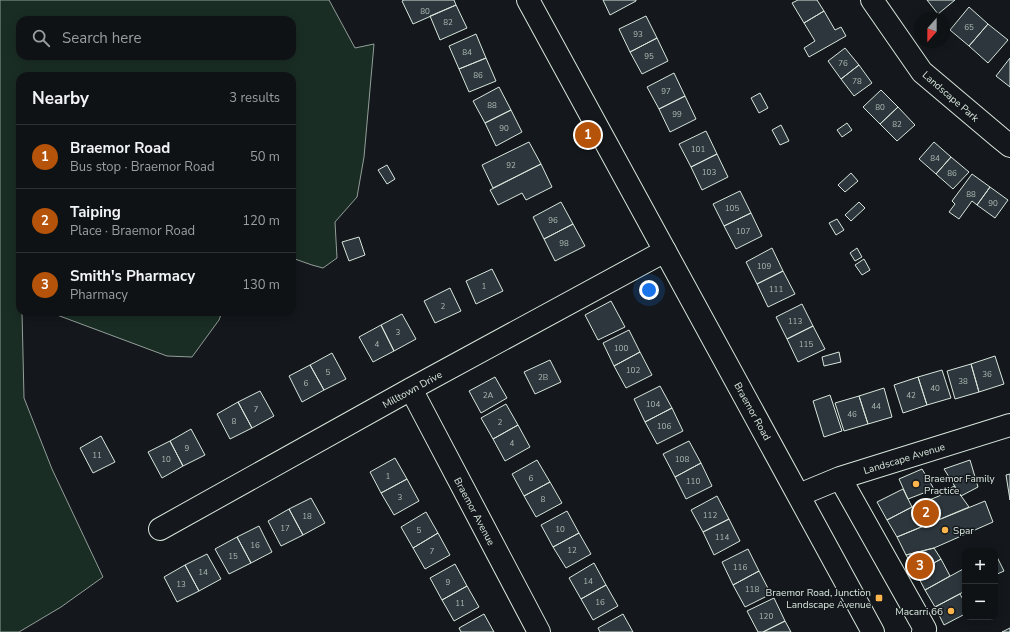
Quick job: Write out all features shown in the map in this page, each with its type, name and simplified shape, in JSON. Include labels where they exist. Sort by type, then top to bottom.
[{"type":"street","name":"Braemor Road","points":[[528,0],[874,632]]},
{"type":"street","name":"Landscape Park","points":[[872,0],[922,72],[1010,146]]},
{"type":"street","name":"Milltown Drive","points":[[160,529],[411,389],[665,251]]},
{"type":"street","name":"Braemor Avenue","points":[[411,389],[539,632]]},
{"type":"street","name":"Landscape Avenue","points":[[799,495],[840,478],[1010,424]]},
{"type":"street","points":[[840,478],[924,629],[923,632]]},
{"type":"green space","points":[[0,0],[329,0],[355,48],[374,44],[364,157],[357,197],[335,222],[337,258],[323,268],[296,259],[296,72],[16,72],[16,316],[22,316],[24,398],[52,469],[103,577],[61,607],[19,632],[0,632]]},
{"type":"green space","points":[[60,316],[220,316],[192,357],[167,356]]},
{"type":"building","points":[[454,0],[456,5],[413,24],[402,1]]},
{"type":"building","points":[[603,0],[636,0],[636,1],[610,15]]},
{"type":"building","points":[[798,0],[817,0],[824,11],[804,23],[792,3]]},
{"type":"building","points":[[927,0],[955,0],[940,12],[936,12]]},
{"type":"building","points":[[456,5],[467,28],[440,40],[430,16]]},
{"type":"building","points":[[969,7],[988,24],[969,46],[950,30]]},
{"type":"building","points":[[824,11],[835,30],[841,27],[846,36],[809,57],[804,48],[815,41],[804,23]]},
{"type":"building","points":[[646,16],[657,38],[630,52],[619,29]]},
{"type":"building","points":[[988,24],[1008,40],[988,63],[969,46]]},
{"type":"building","points":[[476,34],[486,58],[459,69],[449,46]]},
{"type":"building","points":[[657,38],[668,61],[642,74],[630,52]]},
{"type":"building","points":[[845,48],[859,65],[841,79],[828,61]]},
{"type":"building","points":[[486,58],[496,81],[469,92],[459,69]]},
{"type":"building","points":[[1010,58],[1010,87],[996,76]]},
{"type":"building","points":[[859,65],[872,83],[854,96],[841,79]]},
{"type":"building","points":[[674,73],[685,96],[659,109],[647,87]]},
{"type":"building","points":[[499,87],[511,110],[485,123],[473,101]]},
{"type":"building","points":[[881,90],[898,107],[880,124],[863,107]]},
{"type":"building","points":[[760,93],[768,108],[759,113],[751,98]]},
{"type":"building","points":[[685,96],[696,119],[670,132],[659,109]]},
{"type":"building","points":[[898,107],[915,125],[897,141],[880,124]]},
{"type":"building","points":[[511,110],[522,132],[496,146],[485,123]]},
{"type":"building","points":[[847,123],[852,130],[842,137],[837,130]]},
{"type":"building","points":[[781,125],[789,141],[780,145],[772,130]]},
{"type":"building","points":[[706,131],[717,154],[691,167],[679,144]]},
{"type":"building","points":[[529,142],[541,164],[493,188],[482,165]]},
{"type":"building","points":[[934,142],[951,157],[936,174],[919,159]]},
{"type":"building","points":[[717,154],[728,177],[702,190],[691,167]]},
{"type":"building","points":[[951,157],[969,172],[953,189],[936,174]]},
{"type":"building","points":[[541,164],[552,187],[526,200],[522,193],[498,205],[490,190]]},
{"type":"building","points":[[387,165],[395,179],[387,184],[378,170]]},
{"type":"building","points":[[851,173],[858,181],[845,192],[838,185]]},
{"type":"building","points":[[972,174],[990,187],[977,205],[972,201],[959,219],[949,212],[955,204],[952,201]]},
{"type":"building","points":[[990,187],[1008,200],[995,218],[977,205]]},
{"type":"building","points":[[740,191],[751,213],[724,226],[713,204]]},
{"type":"building","points":[[561,202],[573,224],[544,239],[533,217]]},
{"type":"building","points":[[859,202],[865,208],[851,221],[845,215]]},
{"type":"building","points":[[751,213],[762,236],[736,249],[724,226]]},
{"type":"building","points":[[837,219],[844,230],[836,235],[829,223]]},
{"type":"building","points":[[573,224],[585,246],[555,261],[544,239]]},
{"type":"building","points":[[359,237],[365,255],[349,261],[342,242]]},
{"type":"building","points":[[772,248],[783,271],[757,284],[746,262]]},
{"type":"building","points":[[857,248],[862,257],[855,261],[850,253]]},
{"type":"building","points":[[864,259],[870,270],[862,275],[855,265]]},
{"type":"building","points":[[492,269],[503,291],[476,304],[466,281]]},
{"type":"building","points":[[783,271],[795,294],[768,307],[757,284]]},
{"type":"building","points":[[450,288],[461,311],[435,323],[424,301]]},
{"type":"building","points":[[611,301],[625,327],[598,340],[585,315]]},
{"type":"building","points":[[802,304],[813,326],[787,339],[776,317]]},
{"type":"building","points":[[402,314],[416,339],[394,351],[381,325]]},
{"type":"building","points":[[381,325],[394,351],[373,362],[359,337]]},
{"type":"building","points":[[813,326],[825,349],[798,362],[787,339]]},
{"type":"building","points":[[629,330],[640,352],[614,366],[603,343]]},
{"type":"building","points":[[640,352],[652,375],[626,388],[614,366]]},
{"type":"building","points":[[839,352],[841,362],[824,366],[822,357]]},
{"type":"building","points":[[332,353],[346,379],[324,390],[310,365]]},
{"type":"building","points":[[995,356],[1004,384],[979,392],[971,364]]},
{"type":"building","points":[[550,360],[561,382],[535,394],[524,372]]},
{"type":"building","points":[[971,364],[979,392],[955,399],[947,371]]},
{"type":"building","points":[[310,365],[324,390],[302,402],[289,376]]},
{"type":"building","points":[[942,370],[951,398],[927,405],[918,377]]},
{"type":"building","points":[[495,377],[507,398],[481,413],[469,391]]},
{"type":"building","points":[[918,377],[927,405],[903,413],[894,385]]},
{"type":"building","points":[[660,386],[672,408],[645,422],[634,399]]},
{"type":"building","points":[[884,388],[892,417],[868,424],[859,396]]},
{"type":"building","points":[[260,391],[274,416],[252,428],[238,402]]},
{"type":"building","points":[[830,395],[842,431],[824,437],[813,401]]},
{"type":"building","points":[[859,396],[868,424],[844,431],[835,403]]},
{"type":"building","points":[[238,402],[252,428],[230,439],[217,414]]},
{"type":"building","points":[[506,404],[518,425],[493,439],[481,418]]},
{"type":"building","points":[[672,408],[683,431],[657,444],[645,422]]},
{"type":"building","points":[[518,425],[530,447],[505,461],[493,439]]},
{"type":"building","points":[[191,429],[205,455],[183,466],[170,441]]},
{"type":"building","points":[[101,436],[115,462],[93,473],[80,448]]},
{"type":"building","points":[[170,441],[183,466],[162,478],[148,452]]},
{"type":"building","points":[[689,441],[701,463],[675,477],[663,454]]},
{"type":"building","points":[[395,458],[407,479],[381,493],[370,472]]},
{"type":"building","points":[[537,460],[550,482],[524,496],[512,474]]},
{"type":"building","points":[[970,460],[978,487],[961,496],[944,469]]},
{"type":"building","points":[[701,463],[712,486],[686,499],[675,477]]},
{"type":"building","name":"Braemor Family Practice","points":[[922,469],[934,489],[908,499],[899,479]]},
{"type":"building","points":[[1010,474],[1010,500],[1006,475]]},
{"type":"building","points":[[407,479],[419,501],[394,515],[381,493]]},
{"type":"building","points":[[550,482],[562,503],[536,517],[524,496]]},
{"type":"building","points":[[954,486],[969,507],[897,537],[887,520],[912,507],[939,496]]},
{"type":"building","points":[[903,489],[912,507],[887,520],[877,502]]},
{"type":"building","points":[[717,496],[729,519],[703,532],[691,510]]},
{"type":"building","points":[[311,498],[325,523],[303,535],[289,509]]},
{"type":"building","name":"Spar","points":[[985,501],[993,522],[934,548],[906,555],[897,537]]},
{"type":"building","points":[[289,509],[303,535],[281,546],[268,521]]},
{"type":"building","points":[[567,511],[579,533],[553,547],[541,525]]},
{"type":"building","points":[[426,512],[438,533],[413,548],[401,527]]},
{"type":"building","points":[[729,519],[740,541],[714,555],[703,532]]},
{"type":"building","points":[[259,526],[272,552],[251,563],[237,537]]},
{"type":"building","points":[[438,533],[450,555],[425,569],[413,548]]},
{"type":"building","points":[[579,533],[591,554],[566,568],[553,547]]},
{"type":"building","points":[[237,537],[251,563],[229,574],[215,549]]},
{"type":"building","points":[[934,548],[941,559],[916,573],[906,555]]},
{"type":"building","points":[[748,549],[759,571],[733,585],[722,562]]},
{"type":"building","points":[[207,554],[221,579],[199,591],[185,565]]},
{"type":"building","points":[[941,559],[950,576],[925,590],[916,573]]},
{"type":"building","points":[[998,559],[1004,571],[998,574]]},
{"type":"building","points":[[594,563],[606,585],[581,599],[569,578]]},
{"type":"building","points":[[455,564],[467,586],[442,600],[430,578]]},
{"type":"building","points":[[185,565],[199,591],[177,602],[164,577]]},
{"type":"building","points":[[962,570],[962,593],[935,607],[925,590]]},
{"type":"building","points":[[759,571],[771,594],[745,607],[733,585]]},
{"type":"building","points":[[606,585],[618,606],[593,620],[581,599]]},
{"type":"building","points":[[467,586],[479,607],[454,621],[442,600]]},
{"type":"building","name":"Macarri 66","points":[[960,594],[962,598],[962,616],[944,625],[935,607]]},
{"type":"building","points":[[774,598],[785,621],[763,632],[758,632],[747,611]]},
{"type":"building","points":[[484,614],[494,632],[461,632],[459,628]]},
{"type":"building","points":[[623,614],[633,632],[600,632],[598,628]]},
{"type":"building","points":[[785,621],[791,632],[763,632]]},
{"type":"building","points":[[1010,628],[1010,632],[1002,632]]},
{"type":"place","name":"Braemor Road","points":[[588,135]]},
{"type":"place","name":"Braemor Family Practice","points":[[916,484]]},
{"type":"place","name":"Taiping","points":[[926,513]]},
{"type":"place","name":"Spar","points":[[945,530]]},
{"type":"place","name":"Smith's Pharmacy","points":[[920,566]]},
{"type":"place","name":"Braemor Road, Junction Landscape Avenue","points":[[879,598]]},
{"type":"place","name":"Macarri 66","points":[[951,611]]}]
